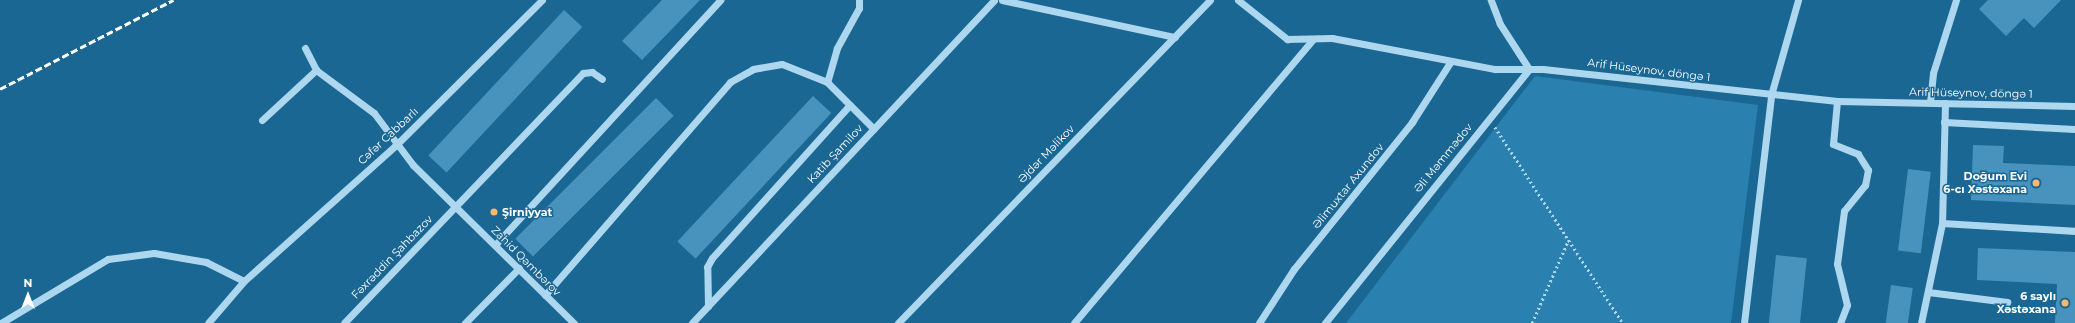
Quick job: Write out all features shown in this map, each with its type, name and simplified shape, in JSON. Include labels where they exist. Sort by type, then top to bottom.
[{"type":"street","name":"Cəfər Cabbarlı","points":[[208,323],[244,281],[395,146],[542,0]]},
{"type":"street","points":[[495,245],[720,0]]},
{"type":"street","points":[[827,82],[837,48],[859,8],[859,0]]},
{"type":"street","name":"Katib Şamilov","points":[[692,323],[994,0]]},
{"type":"street","points":[[1002,0],[1175,37]]},
{"type":"street","name":"Əjdər Məlikov","points":[[898,323],[1210,0]]},
{"type":"street","name":"Arif Hüseynov, döngə 1","points":[[1238,0],[1287,39],[1332,38],[1495,69],[1529,69],[1837,101],[2075,106]]},
{"type":"street","points":[[1491,0],[1500,24],[1529,69]]},
{"type":"street","points":[[1744,323],[1771,95],[1798,0]]},
{"type":"street","points":[[1930,102],[1933,73],[1956,0]]},
{"type":"street","points":[[1074,323],[1313,39]]},
{"type":"street","points":[[262,120],[316,70],[305,48]]},
{"type":"street","name":"Əlimuxtar Axundov","points":[[1259,323],[1294,269],[1412,122],[1451,60]]},
{"type":"street","points":[[545,295],[730,82],[754,69],[782,64],[827,82],[874,129]]},
{"type":"street","name":"Əli Məmmədov","points":[[1325,323],[1529,69]]},
{"type":"street","name":"Zahid Qəmbərov","points":[[316,70],[364,103],[395,146],[574,323]]},
{"type":"street","name":"Fəxrəddin Şahbazov","points":[[344,323],[457,207],[583,73],[592,72],[602,79]]},
{"type":"street","points":[[1837,101],[1833,144],[1858,154],[1868,170],[1864,185],[1844,211],[1837,264],[1847,305],[1840,323]]},
{"type":"street","points":[[1921,323],[1942,223],[1945,103]]},
{"type":"street","points":[[708,306],[707,267],[712,258],[850,106]]},
{"type":"street","points":[[1944,122],[2075,128]]},
{"type":"street","points":[[1942,223],[2075,231]]},
{"type":"street","points":[[1,323],[108,259],[154,253],[206,262],[244,281]]},
{"type":"street","points":[[464,323],[519,268]]},
{"type":"street","points":[[1928,292],[2007,302]]},
{"type":"path","points":[[1489,118],[1623,323]]},
{"type":"path","points":[[1532,323],[1568,241]]},
{"type":"shaded area","points":[[1535,76],[1758,105],[1731,323],[1346,323]]},
{"type":"building","points":[[662,0],[700,0],[642,60],[622,41]]},
{"type":"building","points":[[1988,0],[2061,0],[2034,28],[2024,18],[2006,36],[1979,9]]},
{"type":"building","points":[[564,10],[582,27],[447,173],[428,156]]},
{"type":"building","points":[[813,96],[831,113],[696,259],[677,242]]},
{"type":"building","points":[[656,98],[674,116],[533,256],[515,239]]},
{"type":"building","points":[[1973,145],[2004,146],[2003,163],[2075,166],[2075,205],[1971,200]]},
{"type":"building","points":[[1908,169],[1931,172],[1921,253],[1898,250]]},
{"type":"building","name":"6 saylı Xəstəxana","points":[[1978,248],[2075,252],[2075,323],[2055,323],[2057,284],[1977,280]]},
{"type":"building","points":[[1776,255],[1807,258],[1800,323],[1769,323]]},
{"type":"building","points":[[1891,285],[1913,288],[1908,323],[1886,323]]},
{"type":"railway","points":[[0,89],[173,0]]},
{"type":"place","name":"Doğum Evi 6-cı Xəstəxana","points":[[2036,183]]},
{"type":"place","name":"Şirniyyat","points":[[494,212]]},
{"type":"place","name":"6 saylı Xəstəxana","points":[[2065,303]]}]
